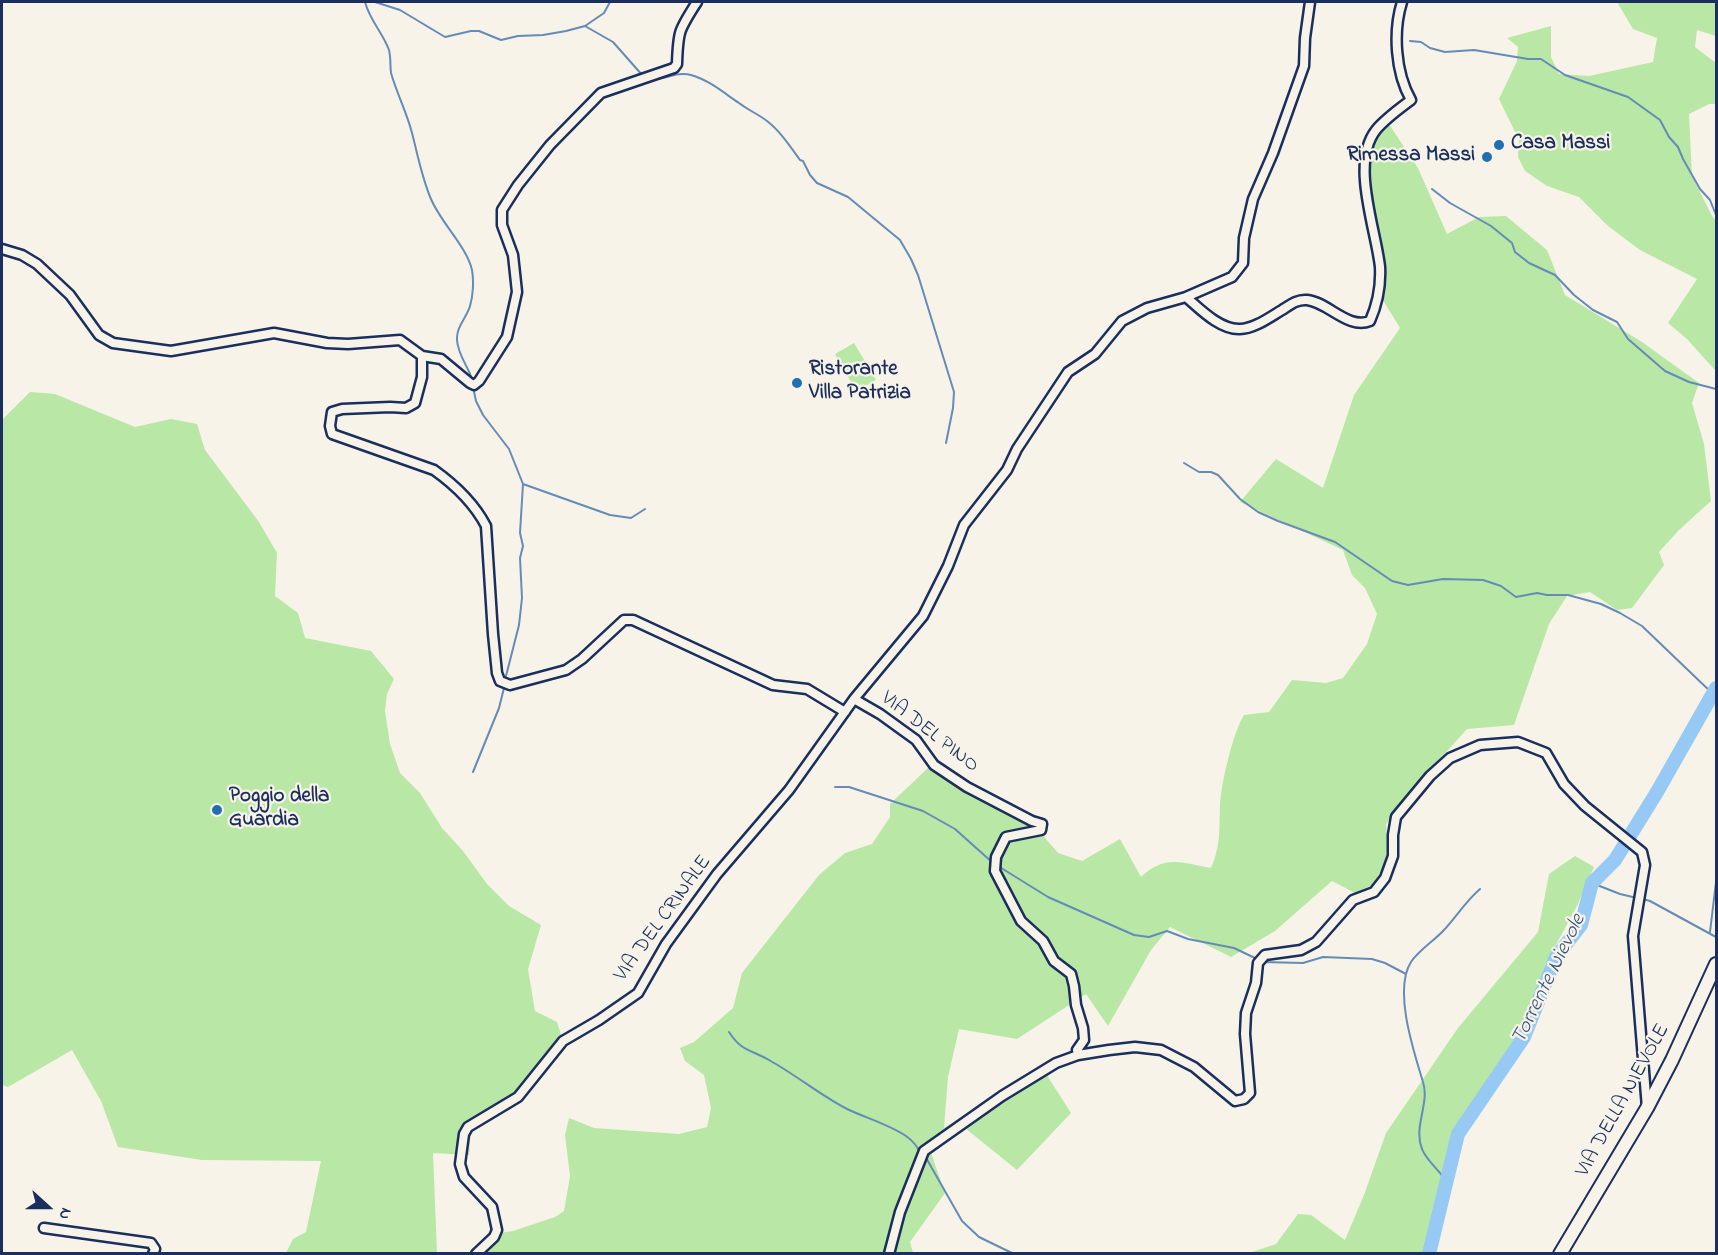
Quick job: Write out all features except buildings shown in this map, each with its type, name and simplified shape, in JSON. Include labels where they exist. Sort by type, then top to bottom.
[{"type":"street","points":[[2,249],[22,255],[37,264],[70,295],[99,335],[113,343],[171,351],[274,333],[327,343],[348,344],[400,340],[422,356],[441,359],[474,385],[479,381],[507,337],[518,292],[513,255],[500,217],[502,210],[518,185],[550,145],[601,93],[674,68],[677,64],[677,43],[681,26],[697,2]]},
{"type":"street","name":"VIA DEL CRINALE","points":[[476,1254],[494,1238],[497,1230],[492,1208],[464,1177],[460,1164],[464,1134],[468,1127],[518,1097],[563,1041],[638,993],[666,944],[717,874],[789,790],[854,699],[923,616],[948,566],[964,525],[1007,470],[1017,449],[1068,372],[1095,354],[1122,321],[1147,308],[1186,297],[1232,277],[1244,263],[1244,238],[1253,199],[1273,153],[1304,66],[1310,2]]},
{"type":"street","points":[[1186,297],[1210,317],[1230,328],[1251,327],[1304,299],[1315,302],[1353,322],[1362,324],[1370,321],[1379,285],[1380,268],[1364,168],[1368,145],[1376,131],[1411,100],[1403,82],[1398,57],[1398,13],[1402,2]]},
{"type":"street","points":[[422,356],[422,377],[415,403],[406,408],[342,409],[332,412],[330,426],[332,434],[434,470],[478,510],[486,526],[493,634],[500,681],[510,685],[566,670],[582,659],[624,620],[633,620],[773,685],[807,689],[845,712]]},
{"type":"street","name":"VIA DEL PINO","points":[[854,699],[880,714],[916,740],[934,765],[967,787],[1042,824],[1041,830],[1006,837],[996,857],[995,871],[1021,921],[1043,942],[1054,961],[1071,974],[1084,1040],[1077,1050],[1078,1055]]},
{"type":"street","points":[[888,1254],[900,1212],[924,1150],[1002,1096],[1056,1063],[1078,1055],[1135,1047],[1161,1050],[1194,1067],[1235,1101],[1244,1099],[1250,1093],[1245,1034],[1246,1013],[1256,983],[1258,963],[1265,955],[1301,950],[1316,942],[1353,900],[1374,892],[1385,878],[1393,856],[1396,817],[1430,776],[1450,758],[1480,746],[1518,742],[1546,753],[1564,784],[1585,806],[1642,852],[1646,865],[1633,936],[1647,1108]]},
{"type":"street","name":"VIA DELLA NIEVOLE","points":[[1560,1254],[1647,1108],[1672,1060],[1716,964]]},
{"type":"street","points":[[44,1228],[152,1243],[155,1249],[153,1254]]},
{"type":"green space","points":[[1617,2],[1716,2],[1716,36],[1697,30],[1695,47],[1716,63],[1716,104],[1709,104],[1689,114],[1692,176],[1716,221],[1716,370],[1687,339],[1668,323],[1697,279],[1640,250],[1608,226],[1579,197],[1547,186],[1525,171],[1518,157],[1519,140],[1499,99],[1517,61],[1518,47],[1507,38],[1551,26],[1551,57],[1559,74],[1589,76],[1653,62],[1657,38],[1633,29]]},
{"type":"green space","points":[[1385,118],[1418,168],[1447,234],[1479,217],[1506,216],[1547,250],[1565,295],[1642,342],[1699,383],[1692,403],[1704,444],[1711,501],[1659,552],[1664,565],[1632,608],[1617,610],[1590,592],[1567,596],[1549,624],[1514,725],[1467,729],[1412,790],[1386,824],[1389,855],[1374,884],[1355,893],[1332,881],[1275,931],[1231,957],[1170,927],[1151,950],[1108,1026],[1086,994],[1017,1039],[959,1029],[948,1077],[944,1128],[1041,1066],[1071,1113],[1017,1170],[965,1128],[930,1150],[945,1193],[910,1242],[913,1253],[473,1254],[493,1234],[513,1231],[555,1217],[564,1211],[570,1176],[565,1135],[569,1118],[594,1128],[679,1134],[707,1127],[711,1108],[704,1075],[685,1061],[680,1048],[694,1042],[733,1008],[742,973],[819,875],[845,853],[872,844],[890,817],[890,804],[929,767],[963,791],[1034,825],[1058,853],[1082,861],[1120,839],[1141,877],[1158,865],[1166,863],[1174,862],[1211,868],[1218,844],[1220,804],[1225,771],[1235,734],[1244,715],[1269,712],[1292,680],[1326,683],[1343,678],[1367,644],[1377,614],[1365,588],[1352,575],[1343,550],[1240,502],[1276,459],[1323,488],[1354,395],[1400,328],[1375,287],[1374,263],[1359,177],[1368,133]]},
{"type":"green space","points":[[854,343],[876,380],[856,391],[835,354]]},
{"type":"green space","points":[[30,392],[55,394],[135,427],[171,419],[197,424],[205,450],[259,522],[277,553],[275,596],[298,613],[305,638],[371,651],[394,679],[387,694],[385,711],[390,744],[400,773],[420,793],[442,828],[463,851],[487,884],[509,906],[541,925],[528,969],[535,1011],[557,1022],[565,1048],[519,1102],[471,1128],[469,1155],[433,1153],[437,1253],[286,1253],[293,1239],[306,1232],[321,1161],[202,1160],[118,1147],[101,1101],[72,1050],[8,1087],[2,1085],[2,420]]},
{"type":"green space","points":[[1575,856],[1594,867],[1577,906],[1545,965],[1526,1023],[1457,1125],[1424,1253],[1252,1253],[1276,1244],[1298,1214],[1311,1215],[1345,1240],[1386,1133],[1458,1028],[1538,932],[1549,874]]},
{"type":"waterway","points":[[365,2],[389,50],[391,73],[410,126],[431,199],[465,253],[472,270],[471,302],[458,331],[457,340],[459,351],[473,382]]},
{"type":"waterway","points":[[375,2],[400,10],[445,37],[479,31],[501,40],[518,36],[543,35],[585,26],[604,13],[610,2]]},
{"type":"waterway","points":[[585,26],[613,42],[643,76]]},
{"type":"waterway","points":[[1410,41],[1421,42],[1430,48],[1445,52],[1474,50],[1541,59],[1565,75],[1628,97],[1660,120],[1669,137],[1678,147],[1700,189],[1710,200],[1716,215]]},
{"type":"waterway","points":[[650,80],[686,74],[698,77],[716,87],[772,125],[803,161],[817,183],[848,197],[900,240],[918,275],[954,392],[946,443]]},
{"type":"waterway","points":[[1432,189],[1450,203],[1491,226],[1512,243],[1515,252],[1529,263],[1555,275],[1574,295],[1593,310],[1617,322],[1628,339],[1665,371],[1689,382],[1716,389]]},
{"type":"waterway","points":[[473,387],[476,401],[483,415],[509,449],[523,484],[520,533],[523,546],[520,558],[522,598],[519,625],[506,676]]},
{"type":"waterway","points":[[1184,463],[1199,472],[1211,472],[1218,475],[1240,499],[1258,512],[1335,542],[1392,581],[1408,585],[1443,579],[1483,580],[1501,586],[1516,597],[1537,593],[1568,595],[1601,604],[1642,626],[1713,694]]},
{"type":"waterway","points":[[523,484],[610,515],[631,518],[645,509]]},
{"type":"waterway","points":[[473,772],[499,708],[504,688]]},
{"type":"waterway","name":"Torrente Nievole","points":[[1429,1254],[1458,1134],[1524,1037],[1556,957],[1581,925],[1592,883],[1615,860],[1716,688]]},
{"type":"waterway","points":[[835,787],[849,787],[923,811],[955,829],[993,863]]},
{"type":"waterway","points":[[998,866],[1048,897],[1134,935],[1149,937],[1167,931],[1188,939],[1234,948],[1257,959]]},
{"type":"waterway","points":[[1710,932],[1716,882]]},
{"type":"waterway","points":[[1592,883],[1637,898]]},
{"type":"waterway","points":[[1447,1182],[1427,1157],[1420,1141],[1419,1132],[1425,1090],[1407,1021],[1404,988],[1406,974],[1414,958],[1444,930],[1480,889]]},
{"type":"waterway","points":[[1643,899],[1716,937]]},
{"type":"waterway","points":[[1262,962],[1303,963],[1323,957],[1372,959],[1406,974]]},
{"type":"waterway","points":[[729,1032],[742,1047],[779,1066],[837,1103],[906,1136],[920,1153]]},
{"type":"waterway","points":[[925,1156],[962,1221],[979,1237],[1014,1254]]},
{"type":"place","name":"Casa Massi","points":[[1499,145]]},
{"type":"place","name":"Rimessa Massi","points":[[1487,157]]},
{"type":"place","name":"Ristorante Villa Patrizia","points":[[797,383]]},
{"type":"place","name":"Poggio della Guardia","points":[[217,810]]}]
